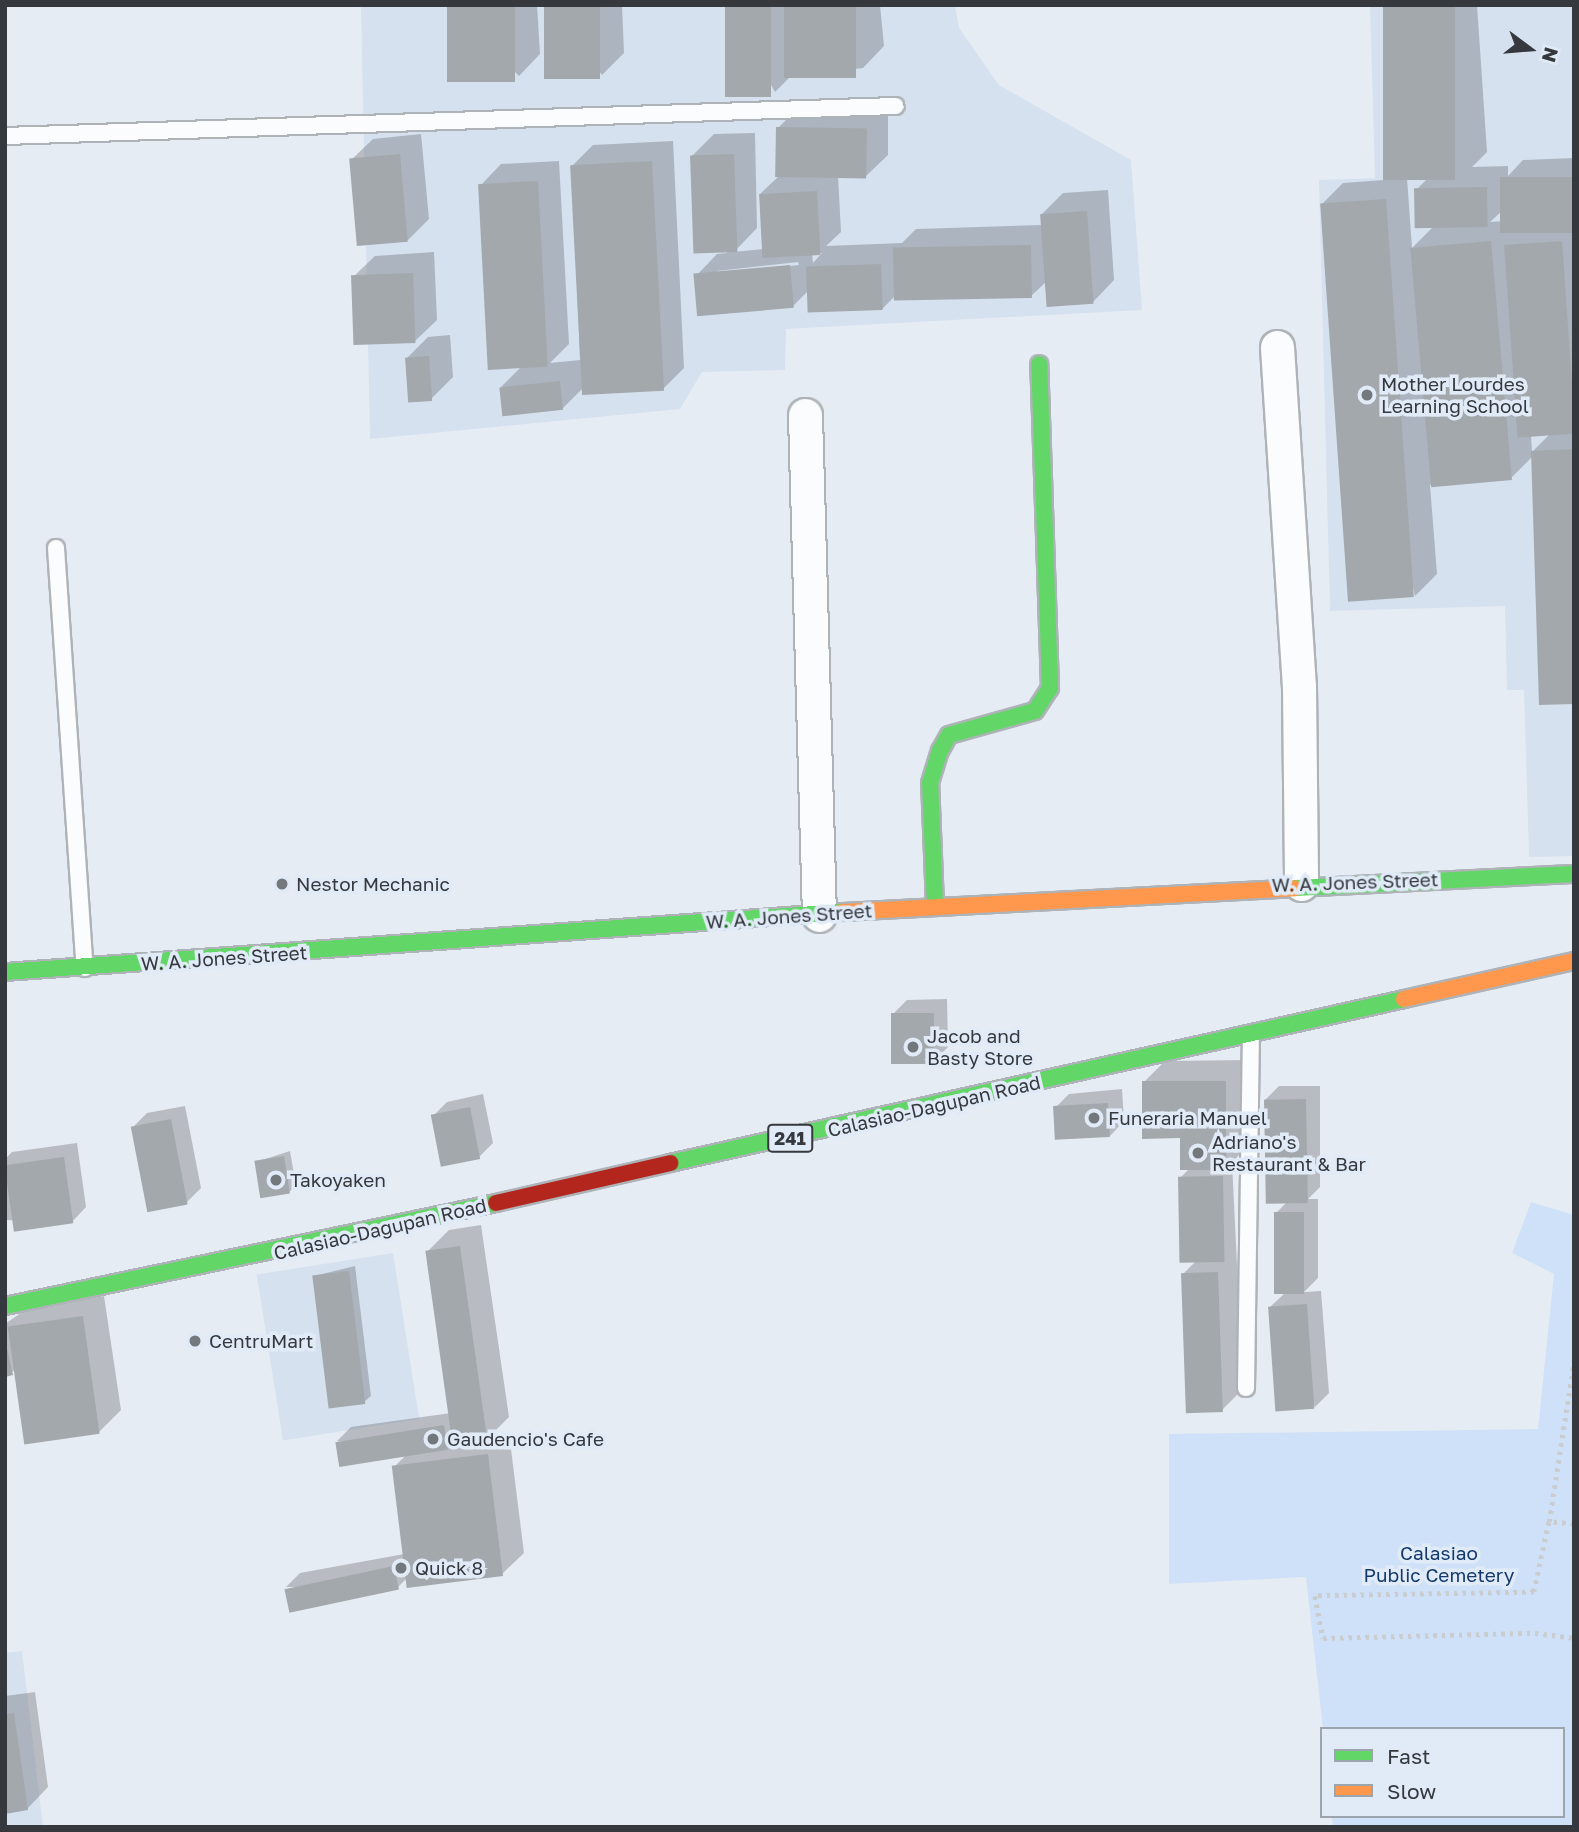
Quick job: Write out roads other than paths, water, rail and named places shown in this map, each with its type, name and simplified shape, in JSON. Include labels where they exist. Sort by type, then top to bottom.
[{"type":"main road","points":[[935,905],[930,783],[940,751],[949,735],[1035,711],[1050,688],[1038,364]]},
{"type":"main road","name":"W. A. Jones Street","points":[[5,972],[935,905],[1301,884],[1574,874]]},
{"type":"main road","name":"Calasiao-Dagupan Road","points":[[5,1306],[1251,1036],[1574,961]]},
{"type":"street","points":[[1277,347],[1299,686],[1301,884]]},
{"type":"street","points":[[805,415],[819,915]]},
{"type":"lane","points":[[5,136],[895,106]]},
{"type":"lane","points":[[56,548],[85,968]]},
{"type":"lane","points":[[1246,1388],[1251,1036]]},
{"type":"place","name":"Mother Lourdes Learning School","points":[[1367,395]]},
{"type":"place","name":"Nestor Mechanic","points":[[282,884]]},
{"type":"place","name":"Jacob and Basty Store","points":[[913,1047]]},
{"type":"place","name":"Funeraria Manuel","points":[[1094,1118]]},
{"type":"place","name":"Adriano's Restaurant & Bar","points":[[1198,1153]]},
{"type":"place","name":"Takoyaken","points":[[276,1180]]},
{"type":"place","name":"CentruMart","points":[[195,1341]]},
{"type":"place","name":"Gaudencio's Cafe","points":[[433,1439]]},
{"type":"place","name":"Quick 8","points":[[401,1568]]},
{"type":"park label","name":"Calasiao Public Cemetery","points":[[1439,1564]]}]
